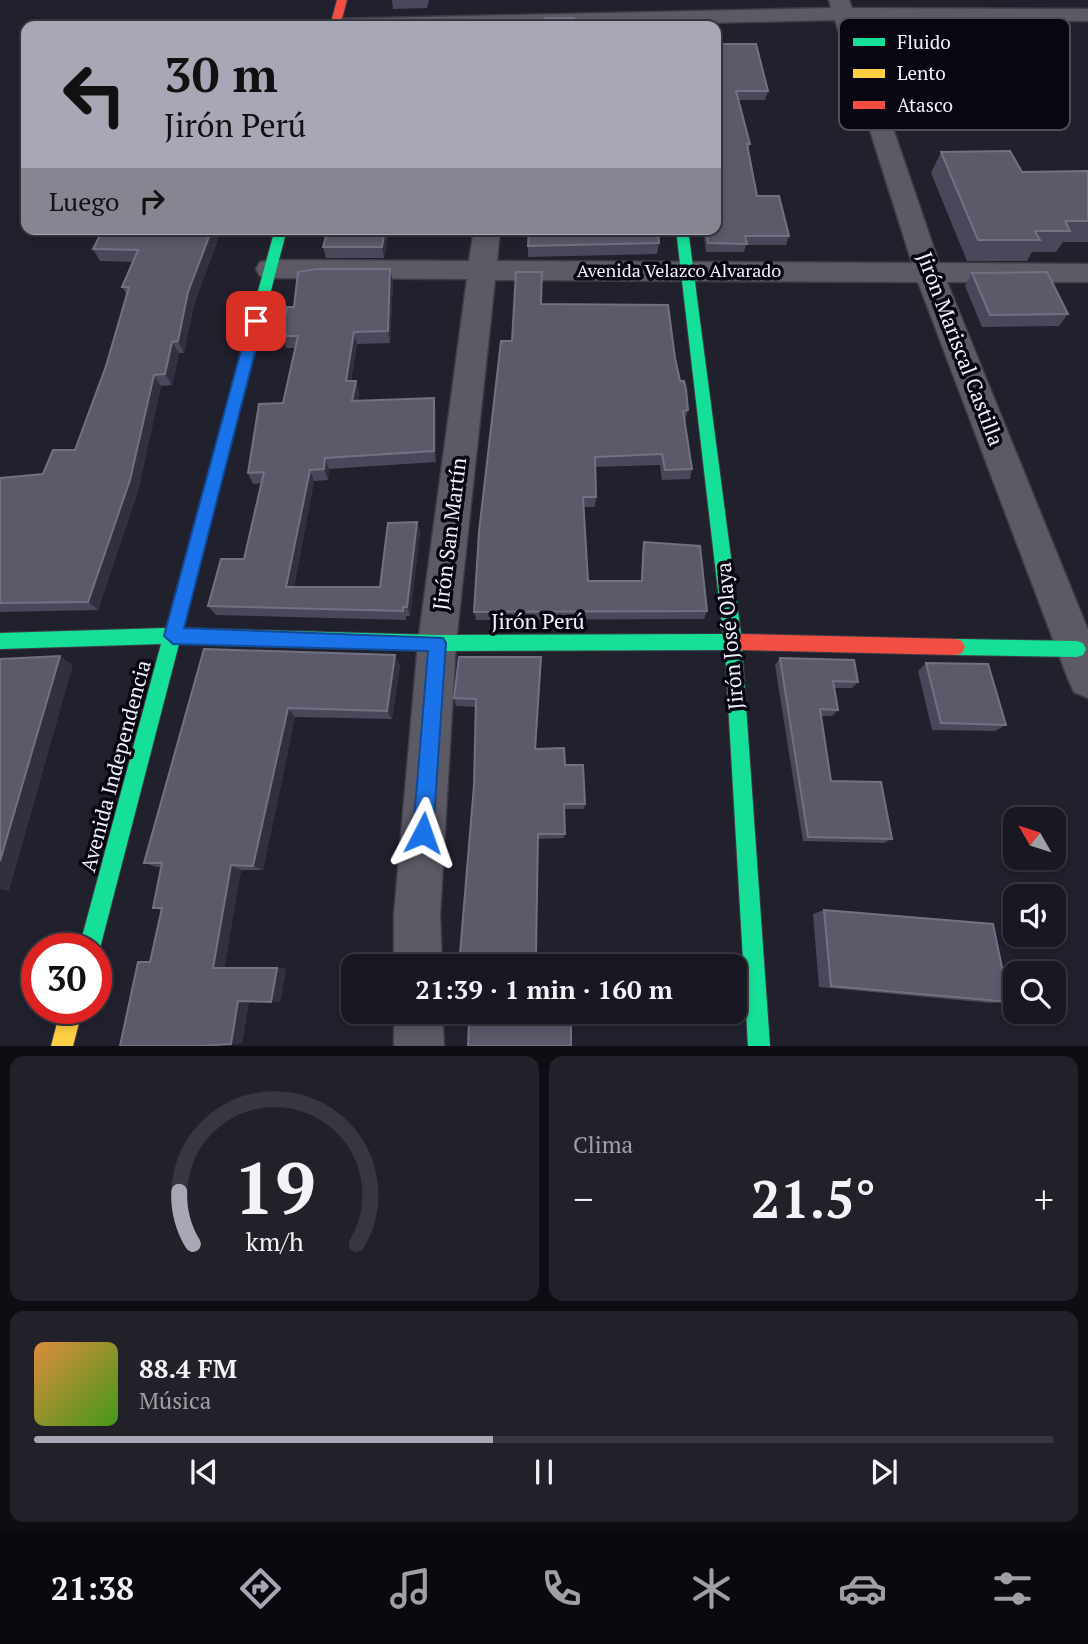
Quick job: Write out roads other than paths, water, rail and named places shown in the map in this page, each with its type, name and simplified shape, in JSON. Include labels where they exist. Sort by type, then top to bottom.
[{"type":"street","points":[[336,21],[342,0]]},
{"type":"street","points":[[513,21],[516,0]]},
{"type":"street","points":[[576,21],[841,7],[1012,7],[1088,15]]},
{"type":"street","name":"Jirón Mariscal Castilla","points":[[882,130],[929,273],[1088,679]]},
{"type":"street","name":"Avenida Independencia","points":[[93,933],[279,235]]},
{"type":"street","name":"Jirón San Martín","points":[[418,954],[418,915],[437,643],[486,235]]},
{"type":"street","name":"Jirón José Olaya","points":[[683,235],[733,642],[759,1045]]},
{"type":"street","name":"Avenida Velazco Alvarado","points":[[270,269],[1088,273]]},
{"type":"street","name":"Jirón Perú","points":[[0,641],[173,636],[437,643],[733,642],[1077,649]]},
{"type":"street","points":[[62,1045],[68,1024]]},
{"type":"street","points":[[418,1024],[419,1045]]}]
